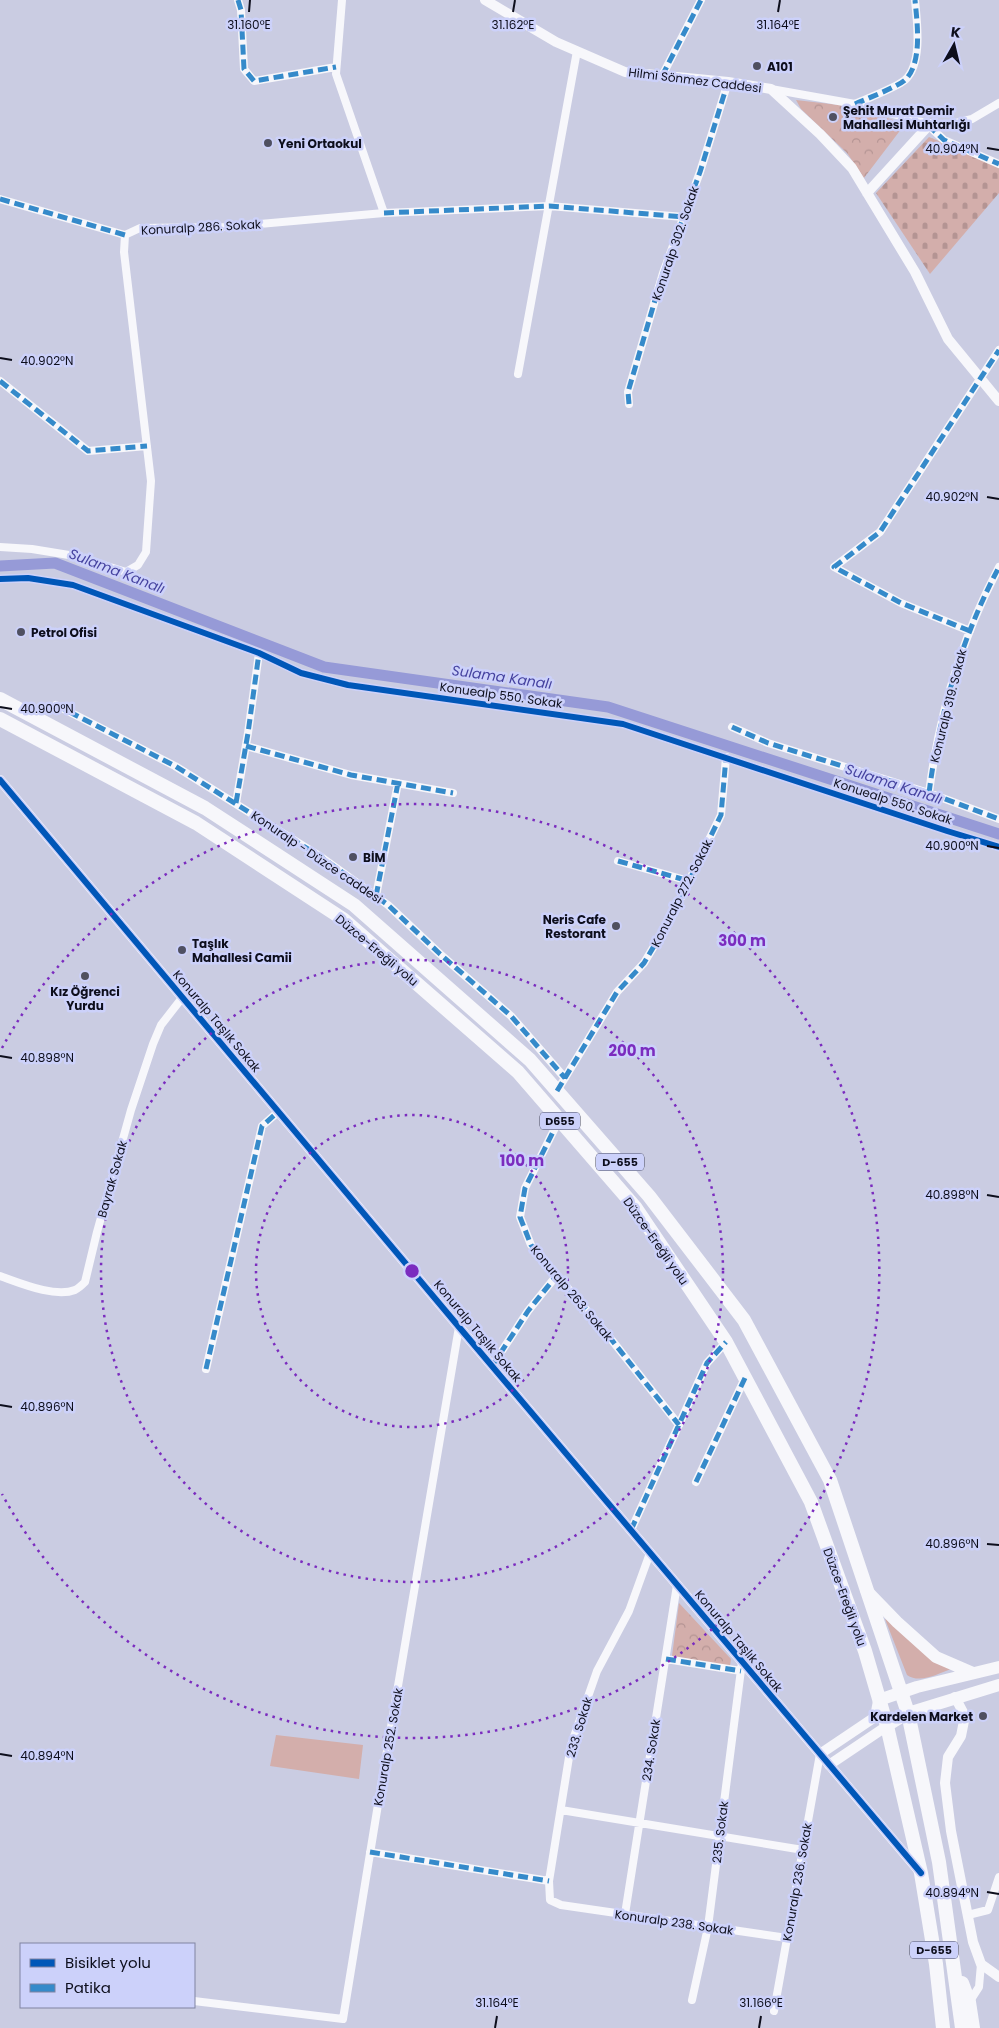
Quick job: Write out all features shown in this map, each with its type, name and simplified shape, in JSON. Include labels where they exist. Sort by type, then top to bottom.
[{"type":"highway","name":"Düzce-Ereğli yolu","points":[[0,699],[205,808],[354,905],[530,1060],[649,1196],[744,1320],[830,1480],[908,1713],[939,1862],[953,1957]]},
{"type":"highway","name":"Düzce-Ereğli yolu","points":[[0,718],[196,823],[344,919],[518,1072],[635,1206],[726,1342],[811,1502],[865,1651],[887,1726],[921,1873],[944,2028]]},
{"type":"highway","points":[[953,1957],[969,2002],[973,2028]]},
{"type":"highway","points":[[953,1957],[961,2022]]},
{"type":"main road","points":[[866,1590],[904,1629],[936,1657],[973,1673]]},
{"type":"main road","points":[[879,1700],[901,1692],[999,1667]]},
{"type":"main road","points":[[887,1726],[908,1713],[956,1697],[999,1686]]},
{"type":"street","points":[[238,0],[241,10],[244,69],[254,81],[336,67]]},
{"type":"street","points":[[342,0],[336,74],[384,213]]},
{"type":"street","points":[[662,76],[701,0]]},
{"type":"street","points":[[855,104],[905,80],[916,63],[918,29],[915,0]]},
{"type":"street","name":"Hilmi Sönmez Caddesi","points":[[487,1],[556,42],[625,72],[728,82],[771,89]]},
{"type":"street","points":[[518,374],[577,51]]},
{"type":"street","name":"Konuralp 302. Sokak","points":[[629,404],[628,392],[664,273],[728,82]]},
{"type":"street","points":[[771,89],[855,104],[929,124],[948,125],[972,119],[999,103]]},
{"type":"street","points":[[771,89],[820,134],[852,168],[915,272],[948,339],[999,401]]},
{"type":"street","points":[[867,193],[929,124]]},
{"type":"street","points":[[929,124],[944,140],[999,164]]},
{"type":"street","points":[[0,198],[125,235]]},
{"type":"street","name":"Konuralp 286. Sokak","points":[[0,547],[32,549],[75,556],[126,572],[138,566],[146,552],[151,481],[124,252],[125,235],[140,228],[227,227],[384,213],[549,206],[684,217]]},
{"type":"street","points":[[970,631],[902,602],[834,566],[880,532],[999,350]]},
{"type":"street","points":[[0,381],[88,452],[147,446]]},
{"type":"street","name":"Konuralp 319. Sokak","points":[[929,793],[934,749],[963,645],[999,567]]},
{"type":"street","name":"Konuealp 550. Sokak","points":[[0,580],[28,578],[73,585],[259,653],[301,673],[348,685],[623,724],[999,847]]},
{"type":"street","points":[[236,803],[259,653]]},
{"type":"street","name":"Konuralp - Düzce caddesi","points":[[56,705],[175,766],[321,857],[376,896],[511,1016],[565,1078]]},
{"type":"street","points":[[732,727],[768,742],[929,793],[999,819]]},
{"type":"street","points":[[246,746],[351,775],[454,793]]},
{"type":"street","name":"Konuralp 272. Sokak.","points":[[558,1090],[617,992],[644,963],[658,942],[689,881],[721,815],[726,757]]},
{"type":"street","name":"Konuralp Taşlık Sokak","points":[[0,780],[677,1585],[741,1666],[820,1754],[921,1873]]},
{"type":"street","points":[[376,896],[398,783]]},
{"type":"street","points":[[618,861],[689,881]]},
{"type":"street","name":"Bayrak Sokak","points":[[0,1276],[30,1287],[56,1291],[75,1290],[85,1282],[131,1110],[153,1044],[160,1025],[182,998]]},
{"type":"street","points":[[206,1368],[262,1126],[278,1112]]},
{"type":"street","name":"Konuralp 263. Sokak","points":[[559,1120],[525,1188],[520,1217],[531,1245],[607,1334],[679,1426]]},
{"type":"street","points":[[492,1366],[528,1311],[557,1275]]},
{"type":"street","name":"Konuralp 252. Sokak","points":[[195,2001],[343,2019],[459,1327]]},
{"type":"street","points":[[631,1530],[707,1363],[726,1342]]},
{"type":"street","points":[[696,1482],[745,1378]]},
{"type":"street","name":"233. Sokak","points":[[560,1905],[550,1900],[549,1881],[572,1745],[597,1671],[629,1611],[650,1553]]},
{"type":"street","name":"234. Sokak","points":[[625,1914],[677,1585]]},
{"type":"street","points":[[666,1659],[741,1666]]},
{"type":"street","name":"235. Sokak","points":[[692,2000],[708,1927],[741,1666]]},
{"type":"street","points":[[956,1697],[965,1716],[961,1736],[948,1757],[944,1783],[973,1942],[981,1964],[979,1987],[969,2002],[961,2022]]},
{"type":"street","points":[[820,1754],[875,1717],[879,1700]]},
{"type":"street","points":[[829,1765],[887,1726]]},
{"type":"street","name":"Konuralp 236. Sokak","points":[[774,2011],[820,1754]]},
{"type":"street","points":[[560,1810],[803,1850]]},
{"type":"street","points":[[370,1852],[549,1881]]},
{"type":"street","points":[[968,1915],[988,1910],[999,1877]]},
{"type":"street","name":"Konuralp 238. Sokak","points":[[560,1905],[787,1938]]},
{"type":"street","points":[[981,1964],[998,1976]]},
{"type":"green space","points":[[796,100],[839,105],[866,111],[905,124],[864,178],[847,153],[801,109]]},
{"type":"green space","points":[[929,137],[999,166],[999,193],[930,274],[876,193]]},
{"type":"green space","points":[[679,1603],[731,1659],[730,1666],[672,1656]]},
{"type":"green space","points":[[885,1619],[893,1623],[951,1669],[917,1679],[907,1675]]},
{"type":"green space","points":[[276,1735],[363,1745],[359,1779],[270,1766]]},
{"type":"waterway","name":"Sulama Kanalı","points":[[0,566],[55,563],[324,667],[608,707],[999,834]]},
{"type":"marked path","points":[[238,0],[241,10],[244,69],[254,81],[336,67]]},
{"type":"marked path","points":[[662,76],[701,0]]},
{"type":"marked path","points":[[855,104],[901,83],[911,73],[918,42],[915,0]]},
{"type":"marked path","points":[[629,404],[628,392],[663,273],[700,172],[728,82]]},
{"type":"marked path","points":[[928,125],[944,140],[999,164]]},
{"type":"marked path","points":[[0,199],[125,235]]},
{"type":"marked path","points":[[384,213],[549,206],[684,217]]},
{"type":"marked path","points":[[970,631],[901,603],[834,567],[880,532],[999,350]]},
{"type":"marked path","points":[[0,381],[88,451],[147,446]]},
{"type":"marked path","points":[[929,793],[939,734],[954,677],[974,621],[999,567]]},
{"type":"marked path","points":[[236,803],[259,653]]},
{"type":"marked path","points":[[56,705],[175,766],[321,857],[388,905],[440,954],[511,1016],[565,1078]]},
{"type":"marked path","points":[[732,727],[768,743],[929,793],[999,819]]},
{"type":"marked path","points":[[246,746],[351,775],[453,793]]},
{"type":"marked path","points":[[557,1091],[617,992],[644,963],[673,914],[721,815],[726,757]]},
{"type":"marked path","points":[[376,896],[398,783]]},
{"type":"marked path","points":[[618,861],[689,881]]},
{"type":"marked path","points":[[206,1369],[262,1126],[278,1112]]},
{"type":"marked path","points":[[559,1120],[525,1188],[520,1217],[531,1245],[607,1334],[679,1425]]},
{"type":"marked path","points":[[492,1366],[528,1311],[557,1275]]},
{"type":"marked path","points":[[631,1530],[707,1363],[726,1342]]},
{"type":"marked path","points":[[696,1482],[745,1378]]},
{"type":"marked path","points":[[666,1659],[741,1671]]},
{"type":"marked path","points":[[370,1852],[549,1881]]},
{"type":"cycle path","points":[[0,579],[28,578],[73,585],[259,653],[301,673],[348,685],[623,724],[999,847]]},
{"type":"cycle path","points":[[0,780],[921,1873]]},
{"type":"place","name":"A101","points":[[757,66]]},
{"type":"place","name":"Şehit Murat Demir Mahallesi Muhtarlığı","points":[[833,117]]},
{"type":"place","name":"Yeni Ortaokul","points":[[268,143]]},
{"type":"place","name":"Petrol Ofisi","points":[[21,632]]},
{"type":"place","name":"BİM","points":[[353,857]]},
{"type":"place","name":"Neris Cafe Restorant","points":[[616,926]]},
{"type":"place","name":"Taşlık Mahallesi Camii","points":[[182,950]]},
{"type":"place","name":"Kız Öğrenci Yurdu","points":[[85,976]]},
{"type":"place","name":"Kardelen Market","points":[[983,1716]]}]
